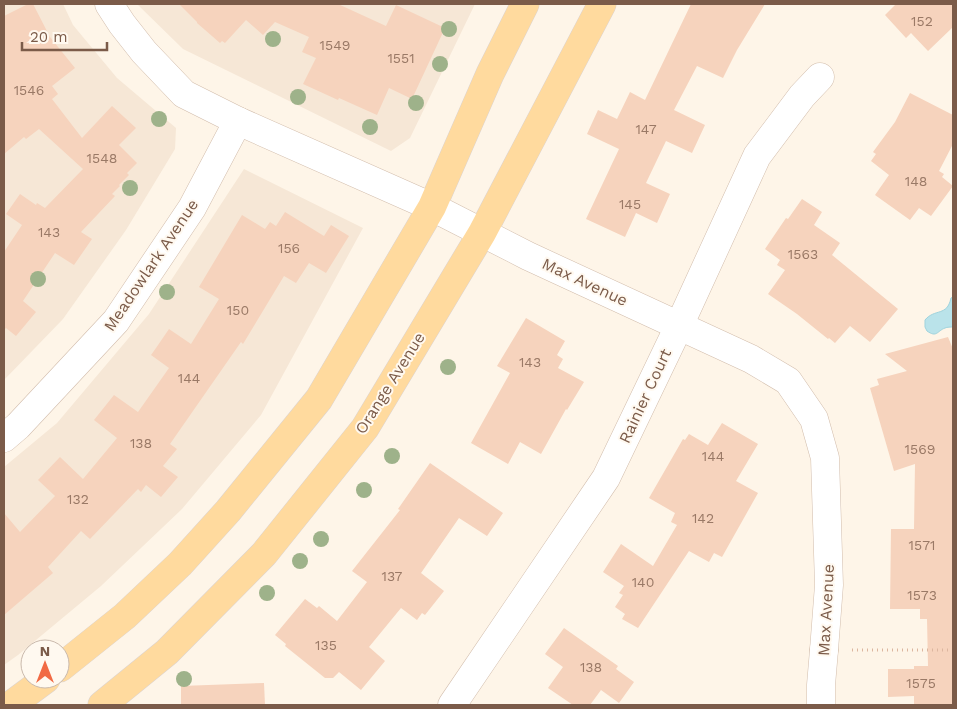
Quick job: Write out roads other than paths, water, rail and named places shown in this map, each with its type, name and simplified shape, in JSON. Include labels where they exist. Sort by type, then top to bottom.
[{"type":"main road","points":[[70,660],[125,616],[180,564],[228,511],[319,399],[432,207],[490,74],[525,4]]},
{"type":"main road","name":"Orange Avenue","points":[[102,705],[167,652],[264,554],[364,428],[482,233],[602,4]]},
{"type":"main road","points":[[11,705],[34,689]]},
{"type":"street","name":"Max Avenue","points":[[109,4],[144,52],[184,94],[238,121],[432,207],[528,256],[751,359],[788,381],[814,419],[825,458],[829,585],[821,705]]},
{"type":"street","name":"Rainier Court","points":[[452,705],[606,478],[679,326],[757,156],[802,96],[820,77]]},
{"type":"street","name":"Meadowlark Avenue","points":[[4,438],[18,426],[116,322],[192,208],[238,121]]},
{"type":"water","points":[[953,297],[953,327],[946,328],[935,334],[927,331],[925,320],[929,316],[947,308]]}]
